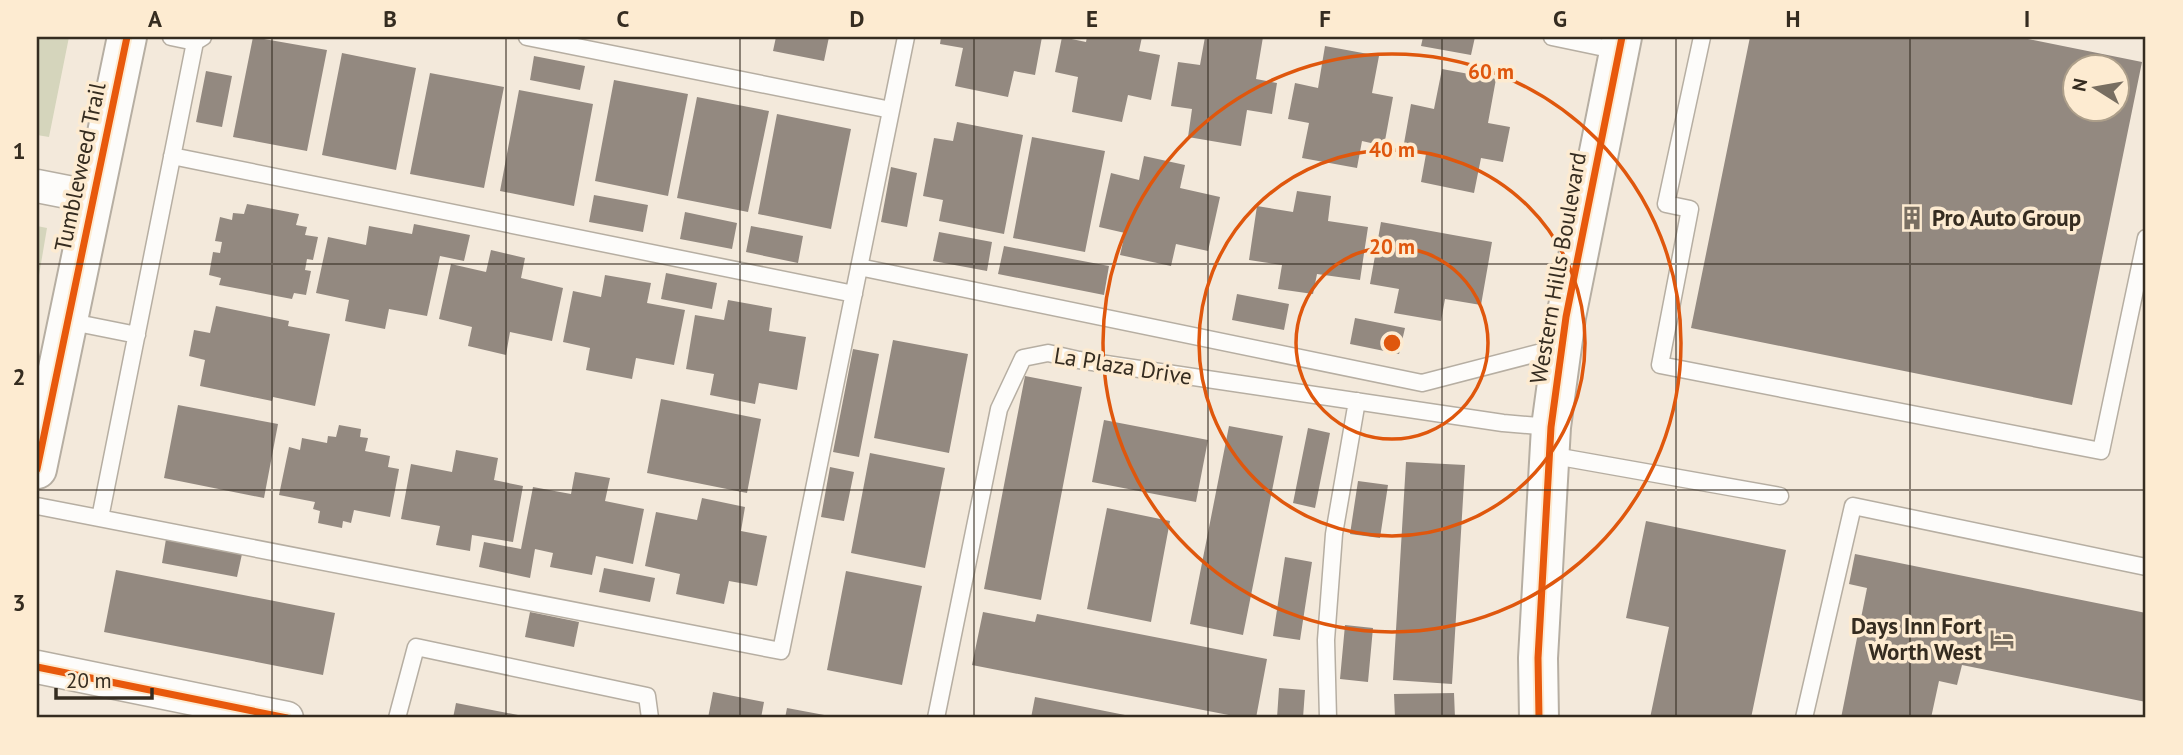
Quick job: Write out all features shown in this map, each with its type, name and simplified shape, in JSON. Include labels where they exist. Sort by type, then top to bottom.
[{"type":"street","name":"Tumbleweed Trail","points":[[37,470],[127,37]]},
{"type":"street","name":"Western Hills Boulevard","points":[[1539,718],[1538,658],[1550,441],[1561,347],[1620,44]]},
{"type":"street","points":[[37,186],[93,197]]},
{"type":"street","points":[[37,667],[287,718]]},
{"type":"lane","points":[[100,518],[172,156],[199,39],[171,37]]},
{"type":"lane","points":[[527,37],[891,110]]},
{"type":"lane","points":[[37,506],[781,651],[906,37]]},
{"type":"lane","points":[[1552,37],[1620,44]]},
{"type":"lane","points":[[1702,37],[1665,204],[1690,209],[1660,365],[2101,451],[2146,239]]},
{"type":"lane","points":[[172,156],[854,294]]},
{"type":"lane","points":[[859,267],[1422,383],[1561,347]]},
{"type":"lane","points":[[67,321],[136,335]]},
{"type":"lane","name":"La Plaza Drive","points":[[936,718],[999,409],[1023,358],[1048,353],[1079,360],[1503,423],[1550,441],[1780,496]]},
{"type":"lane","points":[[1328,718],[1326,640],[1334,534],[1357,401]]},
{"type":"lane","points":[[1804,718],[1853,506],[2146,567]]},
{"type":"lane","points":[[397,718],[416,647],[647,696],[650,718]]},
{"type":"green space","points":[[37,37],[69,37],[49,137],[37,135]]},
{"type":"green space","points":[[37,226],[47,228],[37,287]]},
{"type":"building","points":[[253,37],[327,50],[307,151],[233,137]]},
{"type":"building","points":[[776,37],[829,37],[824,61],[773,51]]},
{"type":"building","points":[[941,37],[1042,37],[1035,75],[1014,71],[1008,97],[955,86],[963,48],[940,44]]},
{"type":"building","points":[[1062,37],[1086,42],[1087,37],[1142,37],[1139,51],[1160,55],[1151,100],[1128,95],[1122,122],[1072,112],[1078,77],[1055,72]]},
{"type":"building","points":[[1205,37],[1263,37],[1256,79],[1277,83],[1272,114],[1247,110],[1241,146],[1188,137],[1192,109],[1171,106],[1178,62],[1200,65]]},
{"type":"building","points":[[1423,37],[1475,37],[1471,55],[1421,46]]},
{"type":"building","name":"Pro Auto Group","points":[[1750,37],[2018,37],[2092,52],[2060,52],[2060,122],[2130,122],[2072,405],[1691,328]]},
{"type":"building","points":[[1325,46],[1379,56],[1372,93],[1393,97],[1384,146],[1362,141],[1357,168],[1302,158],[1309,123],[1288,119],[1295,83],[1318,88]]},
{"type":"building","points":[[342,53],[416,68],[396,170],[322,155]]},
{"type":"building","points":[[534,56],[585,66],[580,90],[530,80]]},
{"type":"building","name":"Pro Auto Group","points":[[2130,60],[2142,62],[2130,121]]},
{"type":"building","points":[[1442,69],[1496,79],[1488,123],[1510,127],[1503,162],[1481,158],[1474,193],[1421,182],[1426,154],[1403,149],[1411,104],[1434,109]]},
{"type":"building","points":[[206,71],[232,76],[222,127],[196,122]]},
{"type":"building","points":[[430,73],[504,87],[484,188],[410,174]]},
{"type":"building","points":[[614,80],[688,94],[668,196],[595,181]]},
{"type":"building","points":[[519,90],[593,104],[574,206],[500,191]]},
{"type":"building","points":[[697,97],[769,111],[748,212],[677,198]]},
{"type":"building","points":[[777,114],[851,129],[831,229],[758,214]]},
{"type":"building","points":[[957,122],[1023,135],[1004,234],[939,221],[943,200],[923,196],[934,138],[953,141]]},
{"type":"building","points":[[1032,137],[1105,151],[1085,252],[1013,238]]},
{"type":"building","points":[[1144,156],[1185,165],[1180,188],[1220,197],[1208,251],[1176,244],[1171,266],[1120,255],[1125,233],[1099,227],[1111,173],[1139,180]]},
{"type":"building","points":[[891,167],[917,173],[907,227],[881,222]]},
{"type":"building","points":[[1297,191],[1331,196],[1328,221],[1368,227],[1360,280],[1317,274],[1313,294],[1278,289],[1282,265],[1249,260],[1257,206],[1293,212]]},
{"type":"building","points":[[594,195],[648,205],[643,232],[589,222]]},
{"type":"building","points":[[247,204],[299,214],[296,225],[307,227],[305,235],[318,237],[313,260],[307,259],[305,270],[311,271],[306,295],[294,293],[292,299],[219,285],[221,278],[209,275],[213,252],[220,253],[222,242],[215,241],[220,217],[232,220],[233,213],[244,214]]},
{"type":"building","points":[[685,212],[737,223],[732,249],[680,239]]},
{"type":"building","points":[[1381,222],[1492,242],[1481,305],[1445,299],[1441,321],[1394,313],[1399,289],[1370,284]]},
{"type":"building","points":[[414,224],[470,235],[464,261],[440,256],[427,316],[389,309],[385,329],[345,321],[349,300],[316,293],[328,237],[366,245],[369,226],[412,234]]},
{"type":"building","points":[[751,226],[803,236],[798,263],[746,252]]},
{"type":"building","points":[[939,232],[992,242],[987,271],[933,261]]},
{"type":"building","points":[[1004,246],[1109,266],[1104,295],[998,274]]},
{"type":"building","points":[[491,250],[525,258],[521,278],[563,288],[552,341],[510,332],[506,355],[468,346],[472,327],[439,319],[451,264],[486,272]]},
{"type":"building","points":[[666,273],[717,283],[712,309],[661,299]]},
{"type":"building","points":[[605,275],[651,283],[647,303],[685,310],[674,365],[636,358],[632,379],[586,370],[590,348],[563,342],[573,291],[601,297]]},
{"type":"building","points":[[1237,294],[1289,304],[1284,330],[1232,320]]},
{"type":"building","points":[[728,300],[772,308],[769,331],[806,337],[797,390],[759,383],[755,404],[710,395],[714,374],[686,369],[695,315],[724,320]]},
{"type":"building","points":[[216,306],[289,321],[288,326],[330,334],[315,406],[273,397],[272,401],[200,386],[205,360],[189,356],[194,330],[210,333]]},
{"type":"building","points":[[1355,318],[1405,328],[1399,354],[1350,344]]},
{"type":"building","points":[[893,340],[968,354],[949,453],[874,438]]},
{"type":"building","points":[[853,349],[879,354],[859,457],[833,452]]},
{"type":"building","points":[[1025,376],[1082,387],[1041,600],[984,589]]},
{"type":"building","points":[[661,399],[761,419],[747,493],[647,473]]},
{"type":"building","points":[[178,405],[278,424],[264,498],[164,478]]},
{"type":"building","points":[[1104,420],[1208,440],[1196,502],[1092,482]]},
{"type":"building","points":[[339,425],[361,429],[360,437],[368,438],[365,451],[390,456],[388,467],[399,469],[390,517],[354,510],[351,523],[343,521],[342,528],[318,523],[320,511],[313,509],[315,502],[279,495],[289,447],[300,450],[302,438],[327,443],[328,436],[336,437]]},
{"type":"building","points":[[1229,426],[1283,436],[1243,635],[1190,624]]},
{"type":"building","points":[[1308,428],[1330,433],[1315,508],[1293,503]]},
{"type":"building","points":[[456,450],[498,458],[494,480],[523,486],[513,542],[472,535],[470,551],[436,545],[440,526],[401,519],[411,464],[452,472]]},
{"type":"building","points":[[870,453],[945,468],[925,568],[851,553]]},
{"type":"building","points":[[1406,462],[1465,465],[1452,684],[1393,680]]},
{"type":"building","points":[[830,467],[854,472],[844,521],[821,517]]},
{"type":"building","points":[[575,472],[610,478],[605,501],[644,509],[633,564],[596,556],[592,575],[550,567],[553,553],[535,549],[530,578],[479,567],[484,542],[521,549],[533,487],[571,494]]},
{"type":"building","points":[[1358,481],[1388,485],[1380,538],[1350,534]]},
{"type":"building","points":[[702,498],[745,507],[741,531],[767,536],[757,586],[729,581],[724,604],[676,594],[680,574],[645,566],[656,512],[697,520]]},
{"type":"building","points":[[1107,508],[1170,521],[1151,622],[1087,609]]},
{"type":"building","points":[[1646,521],[1786,550],[1751,718],[1650,718],[1669,627],[1626,618]]},
{"type":"building","points":[[166,539],[242,554],[237,577],[162,563]]},
{"type":"building","name":"Days Inn Fort Worth West","points":[[1855,554],[2146,613],[2146,702],[1962,665],[1957,685],[1939,681],[1931,718],[1841,718],[1867,588],[1849,584]]},
{"type":"building","points":[[1285,557],[1312,562],[1300,640],[1273,636]]},
{"type":"building","points":[[604,568],[655,578],[650,602],[599,592]]},
{"type":"building","points":[[116,570],[335,613],[323,675],[104,632]]},
{"type":"building","points":[[846,571],[922,586],[902,685],[827,670]]},
{"type":"building","points":[[530,612],[579,622],[574,647],[525,637]]},
{"type":"building","points":[[983,612],[1035,622],[1037,614],[1267,659],[1256,718],[1244,718],[972,665]]},
{"type":"building","points":[[1345,625],[1373,628],[1368,682],[1340,679]]},
{"type":"building","points":[[1279,688],[1305,690],[1303,718],[1277,718]]},
{"type":"building","points":[[713,692],[764,702],[761,718],[708,718]]},
{"type":"building","points":[[1454,693],[1455,718],[1395,718],[1394,694]]},
{"type":"building","points":[[1035,697],[1135,717],[1135,718],[1031,718]]},
{"type":"building","points":[[456,703],[518,715],[517,718],[453,718]]},
{"type":"building","points":[[787,708],[835,717],[835,718],[785,718]]},
{"type":"cycle path","points":[[37,469],[127,37]]},
{"type":"cycle path","points":[[1539,718],[1538,658],[1551,427],[1566,317],[1622,37]]},
{"type":"cycle path","points":[[37,667],[287,718]]},
{"type":"place","name":"Pro Auto Group","points":[[1912,218]]},
{"type":"place","name":"Days Inn Fort Worth West","points":[[2002,639]]}]
